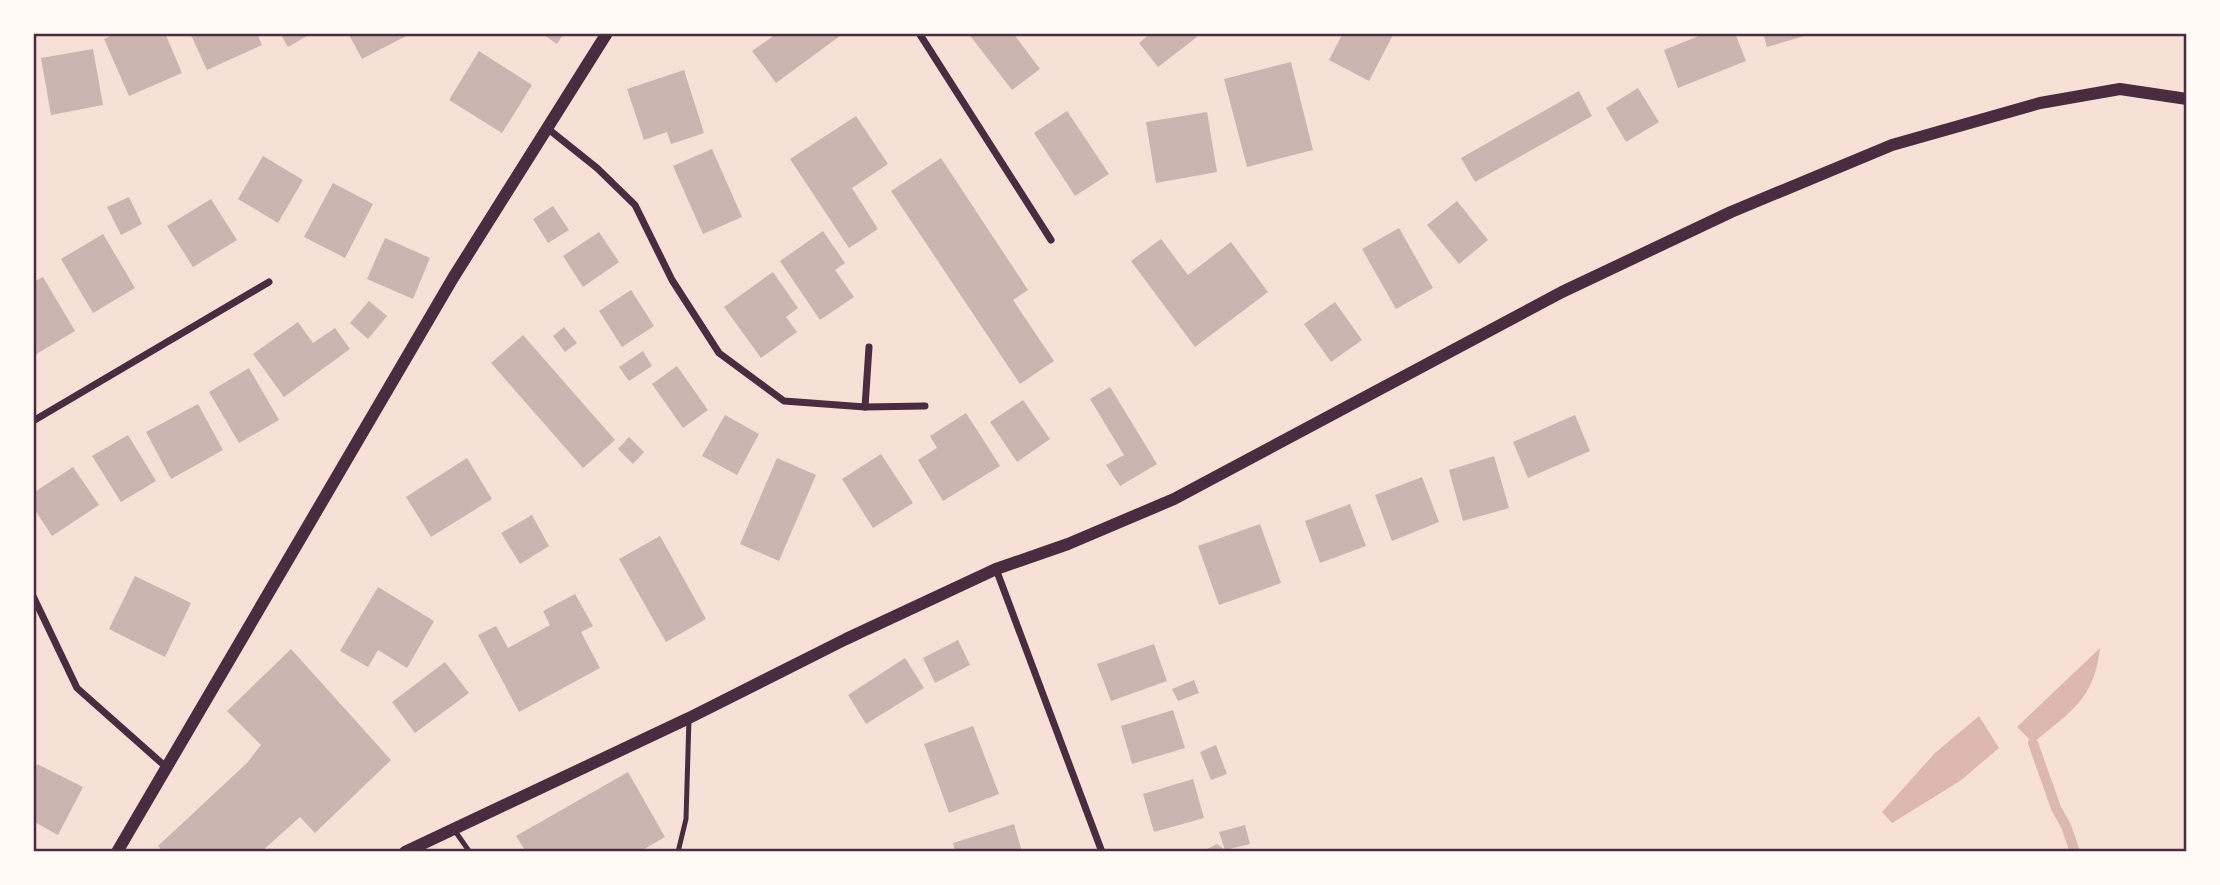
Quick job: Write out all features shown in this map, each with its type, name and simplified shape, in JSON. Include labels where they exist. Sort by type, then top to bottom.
[{"type":"street","points":[[117,852],[453,278],[607,33]]},
{"type":"street","points":[[919,33],[1051,240]]},
{"type":"street","points":[[405,852],[996,569],[1068,544],[1174,499],[1562,292],[1731,212],[1892,145],[2040,103],[2120,89],[2187,99]]},
{"type":"street","points":[[547,128],[597,168],[635,205],[672,280],[719,353],[784,401],[865,407],[925,406]]},
{"type":"street","points":[[33,421],[269,282]]},
{"type":"street","points":[[865,407],[869,347]]},
{"type":"street","points":[[996,569],[1102,852]]},
{"type":"street","points":[[33,596],[77,688],[166,767]]},
{"type":"lane","points":[[678,852],[686,820],[689,718]]},
{"type":"lane","points":[[454,830],[469,851]]},
{"type":"shaded area","points":[[2100,648],[2097,666],[2086,692],[2069,713],[2033,743],[2017,727]]},
{"type":"shaded area","points":[[1979,716],[1999,748],[1960,781],[1892,823],[1882,812],[1935,753]]},
{"type":"building","points":[[117,33],[165,33],[182,73],[129,96],[104,39]]},
{"type":"building","points":[[190,33],[257,33],[262,45],[207,70]]},
{"type":"building","points":[[280,33],[312,33],[288,47]]},
{"type":"building","points":[[348,33],[407,33],[408,35],[362,59]]},
{"type":"building","points":[[541,33],[564,33],[557,44]]},
{"type":"building","points":[[770,33],[844,33],[776,83],[752,51],[772,37]]},
{"type":"building","points":[[968,33],[1013,33],[1040,69],[1012,90]]},
{"type":"building","points":[[1151,33],[1194,33],[1197,37],[1158,67],[1139,43]]},
{"type":"building","points":[[1343,33],[1394,33],[1369,81],[1329,60]]},
{"type":"building","points":[[1706,33],[1735,33],[1746,61],[1678,88],[1664,50]]},
{"type":"building","points":[[1763,33],[1811,33],[1811,34],[1767,47]]},
{"type":"building","points":[[93,49],[103,105],[51,115],[41,58]]},
{"type":"building","points":[[479,51],[532,85],[502,133],[449,100]]},
{"type":"building","points":[[1291,62],[1313,150],[1247,167],[1224,79]]},
{"type":"building","points":[[684,70],[704,133],[671,144],[667,132],[644,140],[627,89]]},
{"type":"building","points":[[1638,88],[1659,122],[1626,142],[1606,108]]},
{"type":"building","points":[[1579,91],[1592,116],[1475,182],[1461,158]]},
{"type":"building","points":[[1067,111],[1109,174],[1075,196],[1034,133]]},
{"type":"building","points":[[1207,112],[1217,172],[1156,183],[1146,122]]},
{"type":"building","points":[[856,116],[888,164],[852,188],[878,229],[849,248],[790,159]]},
{"type":"building","points":[[712,149],[742,217],[703,234],[673,166]]},
{"type":"building","points":[[263,156],[303,180],[278,223],[238,199]]},
{"type":"building","points":[[941,158],[1028,290],[1013,300],[1054,361],[1020,384],[891,191]]},
{"type":"building","points":[[333,183],[373,204],[345,258],[304,237]]},
{"type":"building","points":[[129,197],[142,224],[121,235],[107,207]]},
{"type":"building","points":[[211,199],[237,240],[193,267],[167,226]]},
{"type":"building","points":[[1457,201],[1488,240],[1459,264],[1427,225]]},
{"type":"building","points":[[553,206],[569,230],[548,243],[533,219]]},
{"type":"building","points":[[1399,228],[1433,288],[1396,309],[1362,249]]},
{"type":"building","points":[[823,231],[845,263],[835,270],[854,297],[820,320],[780,261]]},
{"type":"building","points":[[599,232],[619,262],[583,287],[563,256]]},
{"type":"building","points":[[103,234],[135,288],[93,313],[61,259]]},
{"type":"building","points":[[385,238],[430,258],[413,299],[367,279]]},
{"type":"building","points":[[1161,239],[1188,275],[1231,242],[1268,292],[1195,347],[1131,261]]},
{"type":"building","points":[[773,272],[798,308],[786,317],[797,332],[761,358],[724,307]]},
{"type":"building","points":[[43,277],[75,331],[33,356],[33,282]]},
{"type":"building","points":[[631,290],[654,326],[622,347],[599,311]]},
{"type":"building","points":[[369,301],[387,316],[368,339],[350,323]]},
{"type":"building","points":[[1335,302],[1362,340],[1331,362],[1304,324]]},
{"type":"building","points":[[298,322],[313,343],[335,328],[350,349],[284,397],[253,354]]},
{"type":"building","points":[[564,327],[577,343],[565,352],[553,336]]},
{"type":"building","points":[[523,335],[615,440],[583,468],[491,363]]},
{"type":"building","points":[[643,351],[652,366],[629,381],[619,367]]},
{"type":"building","points":[[677,366],[708,410],[683,428],[652,384]]},
{"type":"building","points":[[249,368],[279,420],[239,443],[209,392]]},
{"type":"building","points":[[1110,387],[1157,464],[1120,486],[1106,465],[1124,455],[1090,399]]},
{"type":"building","points":[[1023,400],[1050,439],[1017,462],[990,422]]},
{"type":"building","points":[[198,404],[223,450],[171,479],[146,432]]},
{"type":"building","points":[[966,413],[1000,466],[943,501],[918,460],[937,448],[930,436]]},
{"type":"building","points":[[725,415],[759,434],[737,475],[702,456]]},
{"type":"building","points":[[1575,415],[1590,451],[1528,478],[1513,442]]},
{"type":"building","points":[[128,435],[156,481],[121,502],[92,456]]},
{"type":"building","points":[[629,437],[644,452],[633,464],[618,449]]},
{"type":"building","points":[[881,454],[913,503],[873,528],[842,479]]},
{"type":"building","points":[[1494,456],[1509,508],[1463,521],[1449,470]]},
{"type":"building","points":[[467,458],[492,499],[431,537],[406,497]]},
{"type":"building","points":[[777,458],[816,475],[779,561],[740,544]]},
{"type":"building","points":[[73,467],[99,505],[52,536],[33,507],[33,493]]},
{"type":"building","points":[[1422,477],[1439,522],[1392,541],[1375,495]]},
{"type":"building","points":[[1350,504],[1366,546],[1320,563],[1305,521]]},
{"type":"building","points":[[532,515],[549,546],[520,564],[501,533]]},
{"type":"building","points":[[1260,524],[1281,583],[1219,605],[1198,546]]},
{"type":"building","points":[[660,536],[706,619],[666,642],[619,559]]},
{"type":"building","points":[[135,576],[191,603],[165,657],[109,629]]},
{"type":"building","points":[[378,587],[434,621],[407,668],[378,650],[368,667],[340,651]]},
{"type":"building","points":[[575,594],[593,626],[581,632],[600,668],[519,712],[478,635],[496,626],[508,648],[550,625],[543,611]]},
{"type":"building","points":[[958,640],[970,665],[935,683],[923,658]]},
{"type":"building","points":[[1154,644],[1167,681],[1111,701],[1097,664]]},
{"type":"building","points":[[291,649],[391,760],[315,833],[300,817],[261,852],[163,852],[158,846],[247,763],[261,745],[227,711]]},
{"type":"building","points":[[905,658],[924,688],[866,724],[848,695]]},
{"type":"building","points":[[445,662],[469,693],[415,733],[392,702]]},
{"type":"building","points":[[1194,680],[1199,693],[1178,701],[1172,689]]},
{"type":"building","points":[[1173,710],[1185,748],[1132,764],[1121,726]]},
{"type":"building","points":[[973,726],[999,794],[949,813],[924,744]]},
{"type":"building","points":[[1216,745],[1227,774],[1211,780],[1200,752]]},
{"type":"building","points":[[37,764],[83,787],[58,835],[33,821],[33,772]]},
{"type":"building","points":[[628,772],[665,837],[639,852],[526,852],[516,836]]},
{"type":"building","points":[[1193,779],[1204,818],[1154,832],[1143,794]]},
{"type":"building","points":[[1014,824],[1022,852],[955,852],[953,843]]},
{"type":"building","points":[[1245,825],[1250,844],[1225,850],[1219,832]]},
{"type":"building","points":[[1217,844],[1226,852],[1201,852]]},
{"type":"waterway","points":[[2033,743],[2075,852]]}]
